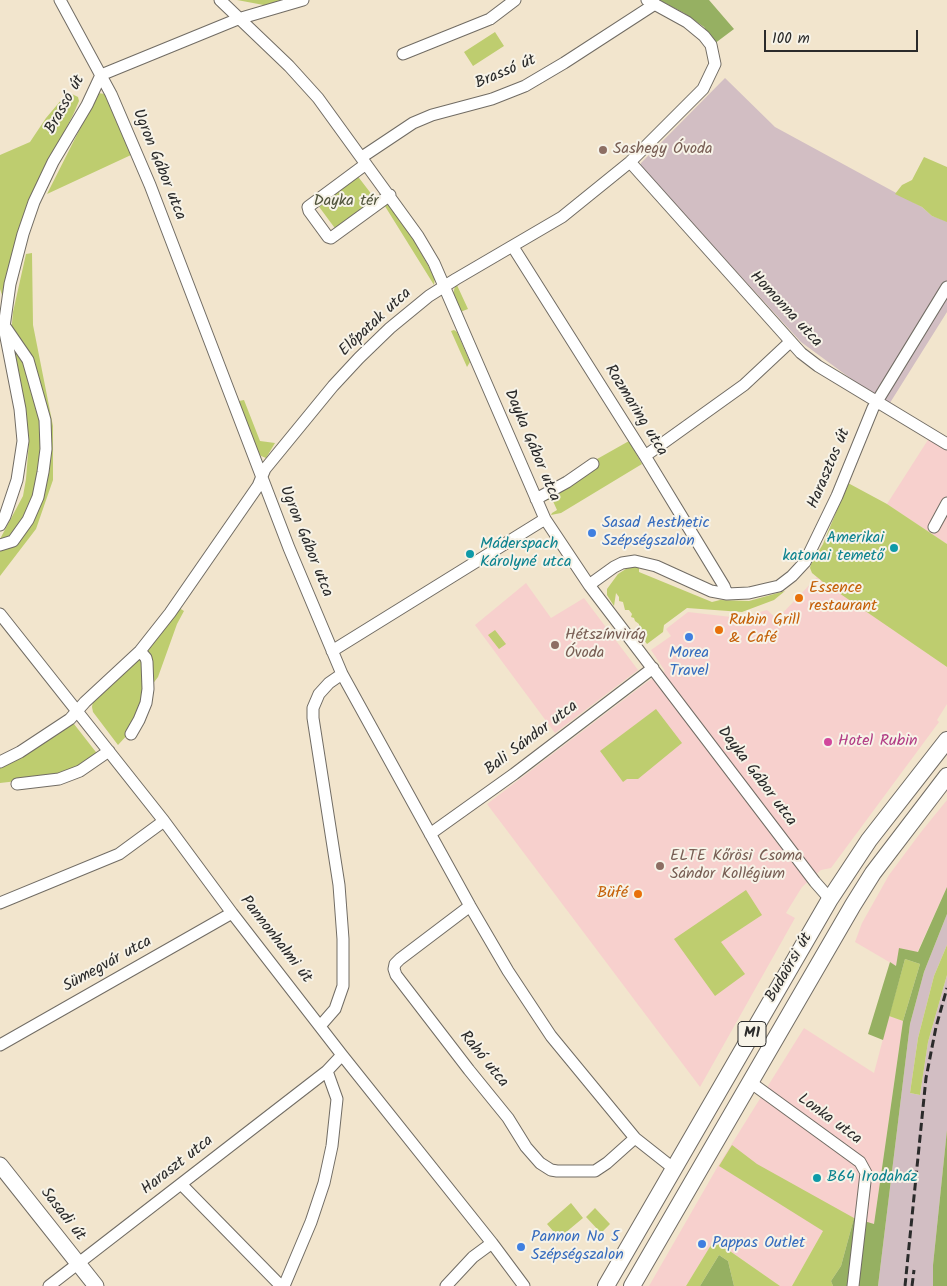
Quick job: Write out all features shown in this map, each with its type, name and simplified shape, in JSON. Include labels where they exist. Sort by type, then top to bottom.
[{"type":"main road","name":"Budaörsi út","points":[[606,1286],[830,899],[869,840],[947,740]]},
{"type":"main road","name":"Budaörsi út","points":[[632,1286],[839,928],[873,873],[947,776]]},
{"type":"street","name":"Ugron Gábor utca","points":[[60,0],[101,75],[150,185],[296,566],[342,674]]},
{"type":"street","name":"Dayka Gábor utca","points":[[220,0],[304,82],[390,195],[427,251],[444,286],[545,519],[590,585],[815,882],[830,899]]},
{"type":"street","name":"Brassó út","points":[[0,525],[15,489],[23,440],[20,409],[4,326],[10,284],[27,219],[52,162],[87,105],[101,75],[238,19],[303,0]]},
{"type":"street","points":[[403,54],[490,19],[515,0]]},
{"type":"street","name":"Brassó út","points":[[364,160],[413,123],[432,115],[492,100],[525,86],[564,63],[651,2],[687,22],[704,36],[711,45],[715,64],[703,89]]},
{"type":"street","name":"Előpatak utca","points":[[0,762],[70,719],[140,651],[176,604],[258,486],[264,469],[359,358],[390,328],[444,286],[562,217],[630,162],[703,89]]},
{"type":"street","points":[[364,160],[308,207],[309,211],[331,238],[390,195]]},
{"type":"street","name":"Homonna utca","points":[[630,162],[800,353],[877,403],[947,444]]},
{"type":"street","name":"Rozmaring utca","points":[[513,247],[645,456],[724,586],[727,594]]},
{"type":"street","name":"Harasztos út","points":[[590,585],[614,567],[622,563],[635,561],[656,566],[711,591],[727,594],[750,593],[778,586],[792,576],[805,562],[837,496],[873,408],[947,287]]},
{"type":"street","points":[[0,313],[4,326],[28,360],[45,420],[46,449],[38,498],[28,520],[13,541],[0,545]]},
{"type":"street","points":[[645,456],[744,385],[790,342]]},
{"type":"street","points":[[536,499],[567,482],[593,464]]},
{"type":"street","points":[[934,527],[947,503]]},
{"type":"street","points":[[332,651],[545,519]]},
{"type":"street","name":"Pannonhalmi út","points":[[0,614],[164,821],[232,913],[321,1025],[342,1055],[492,1242],[524,1286]]},
{"type":"street","points":[[131,734],[146,703],[148,689],[147,662],[140,651]]},
{"type":"street","name":"Bali Sándor utca","points":[[430,834],[514,774],[653,668]]},
{"type":"street","points":[[321,1025],[335,1009],[343,986],[343,939],[340,885],[312,718],[313,708],[319,694],[328,683],[342,674],[470,906],[508,971],[551,1036],[635,1138],[673,1168]]},
{"type":"street","points":[[17,784],[59,779],[80,770],[109,752]]},
{"type":"street","points":[[0,903],[119,854],[164,821]]},
{"type":"street","name":"Rahó utca","points":[[470,906],[400,959],[395,964],[396,975],[468,1070],[508,1118],[526,1147],[540,1163],[556,1171],[595,1171],[635,1138]]},
{"type":"street","name":"Sümegvár utca","points":[[0,1045],[232,913]]},
{"type":"street","points":[[181,1184],[283,1286],[311,1222],[324,1183],[332,1146],[337,1099],[327,1071],[342,1055]]},
{"type":"street","name":"Haraszt utca","points":[[49,1286],[327,1071]]},
{"type":"street","name":"Lonka utca","points":[[750,1082],[860,1162],[866,1173],[853,1286]]},
{"type":"street","name":"Sasadi út","points":[[0,1165],[96,1286]]},
{"type":"street","points":[[446,1286],[473,1257],[492,1242]]},
{"type":"shaded area","points":[[725,78],[775,127],[922,207],[932,216],[947,221],[947,312],[888,406],[801,342],[641,167],[641,163]]},
{"type":"shaded area","points":[[933,432],[947,441],[947,544],[887,504]]},
{"type":"shaded area","points":[[817,577],[947,667],[947,704],[937,720],[939,722],[831,868],[821,870],[802,887],[786,913],[795,918],[700,1087],[487,804],[647,682],[665,671],[651,650],[671,636],[666,629],[688,612],[740,618],[767,610],[777,619]]},
{"type":"shaded area","name":"Hétszínvirág Óvoda","points":[[526,583],[551,618],[584,598],[638,670],[555,733],[475,625]]},
{"type":"shaded area","points":[[947,800],[947,887],[917,953],[900,948],[896,966],[855,942],[862,923],[889,875]]},
{"type":"shaded area","points":[[947,914],[947,945],[934,976],[918,1038],[910,1093],[920,1095],[928,1042],[947,975],[947,1130],[933,1265],[933,1286],[878,1286],[910,1024],[924,972]]},
{"type":"shaded area","points":[[889,1016],[903,1021],[874,1224],[823,1231],[792,1286],[780,1286],[714,1240],[686,1286],[649,1286],[718,1166],[804,1028],[874,1073]]},
{"type":"green space","points":[[237,0],[287,0],[269,6]]},
{"type":"green space","points":[[659,0],[709,0],[734,29],[714,44],[704,27],[684,13]]},
{"type":"green space","points":[[495,32],[504,46],[473,66],[464,52]]},
{"type":"green space","points":[[68,92],[78,97],[79,101],[35,188],[4,295],[2,295],[0,289],[0,155],[30,142],[46,118]]},
{"type":"green space","points":[[98,93],[105,94],[131,155],[47,194]]},
{"type":"green space","points":[[924,157],[947,167],[947,222],[932,216],[922,207],[895,194],[902,185],[912,180]]},
{"type":"green space","name":"Dayka tér","points":[[356,174],[376,200],[337,231],[317,204]]},
{"type":"green space","points":[[388,202],[410,233],[435,278],[434,285],[383,203]]},
{"type":"green space","points":[[32,253],[33,325],[53,426],[53,480],[36,529],[0,576],[0,539],[23,496],[26,479],[29,441],[11,335],[13,312],[26,254]]},
{"type":"green space","points":[[456,283],[468,309],[460,312],[453,297]]},
{"type":"green space","points":[[451,331],[457,332],[470,362],[467,367]]},
{"type":"green space","points":[[244,400],[260,441],[275,443],[266,458],[257,451],[239,401]]},
{"type":"green space","points":[[629,441],[642,464],[561,513],[551,515],[557,510],[552,499],[544,501],[590,463]]},
{"type":"green space","points":[[848,483],[887,504],[947,544],[947,667],[812,573],[811,564],[823,544]]},
{"type":"green space","points":[[636,566],[639,568],[639,572],[712,602],[720,600],[749,601],[785,591],[774,600],[742,612],[687,608],[664,625],[663,632],[647,644],[644,640],[645,633],[639,628],[639,624],[634,618],[631,617],[632,614],[629,610],[625,610],[623,602],[619,601],[616,593],[614,606],[607,595],[607,589],[618,574],[629,567]]},
{"type":"green space","points":[[179,608],[184,611],[177,624],[158,677],[142,698],[130,732],[118,745],[93,712],[93,701]]},
{"type":"green space","points":[[495,630],[506,644],[499,649],[488,635]]},
{"type":"green space","points":[[656,709],[682,743],[638,779],[627,779],[623,782],[600,751]]},
{"type":"green space","points":[[74,724],[99,756],[85,765],[52,777],[0,783],[0,766],[57,735]]},
{"type":"green space","points":[[947,887],[947,914],[924,972],[910,1024],[878,1286],[833,1286],[831,1281],[841,1266],[854,1218],[874,1224],[903,1021],[920,964],[905,959],[883,1040],[868,1034],[890,962],[896,966],[899,948],[918,952]]},
{"type":"green space","points":[[746,890],[762,915],[721,942],[745,974],[715,996],[674,939]]},
{"type":"green space","points":[[947,945],[947,975],[928,1042],[920,1095],[910,1093],[918,1038],[934,976]]},
{"type":"green space","points":[[905,959],[920,964],[903,1021],[889,1016]]},
{"type":"green space","points":[[947,1130],[947,1286],[933,1286],[933,1265]]},
{"type":"green space","points":[[732,1145],[757,1164],[854,1218],[841,1266],[831,1281],[833,1286],[792,1286],[823,1231],[719,1166]]},
{"type":"green space","points":[[571,1203],[583,1218],[559,1238],[547,1224]]},
{"type":"green space","points":[[595,1208],[610,1224],[601,1233],[586,1217]]},
{"type":"green space","points":[[714,1240],[780,1286],[734,1286],[728,1261],[719,1255],[700,1286],[686,1286]]},
{"type":"green space","points":[[719,1255],[728,1261],[734,1286],[700,1286]]},
{"type":"railway","points":[[905,1286],[926,1078],[936,1027],[947,988]]},
{"type":"railway","points":[[912,1286],[914,1270]]},
{"type":"place","name":"Sashegy Óvoda","points":[[603,150]]},
{"type":"place","name":"Sasad Aesthetic Szépségszalon","points":[[592,533]]},
{"type":"place","name":"Amerikai katonai temető","points":[[894,548]]},
{"type":"place","name":"Máderspach Károlyné utca","points":[[470,554]]},
{"type":"place","name":"Essence restaurant","points":[[799,598]]},
{"type":"place","name":"Rubin Grill & Café","points":[[719,630]]},
{"type":"place","name":"Morea Travel","points":[[689,637]]},
{"type":"place","name":"Hétszínvirág Óvoda","points":[[555,645]]},
{"type":"place","name":"Hotel Rubin","points":[[828,742]]},
{"type":"place","name":"ELTE Kőrösi Csoma Sándor Kollégium","points":[[660,866]]},
{"type":"place","name":"Büfé","points":[[638,894]]},
{"type":"place","name":"B64 Irodaház","points":[[817,1178]]},
{"type":"place","name":"Pappas Outlet","points":[[702,1244]]},
{"type":"place","name":"Pannon No 5 Szépségszalon","points":[[521,1247]]}]
